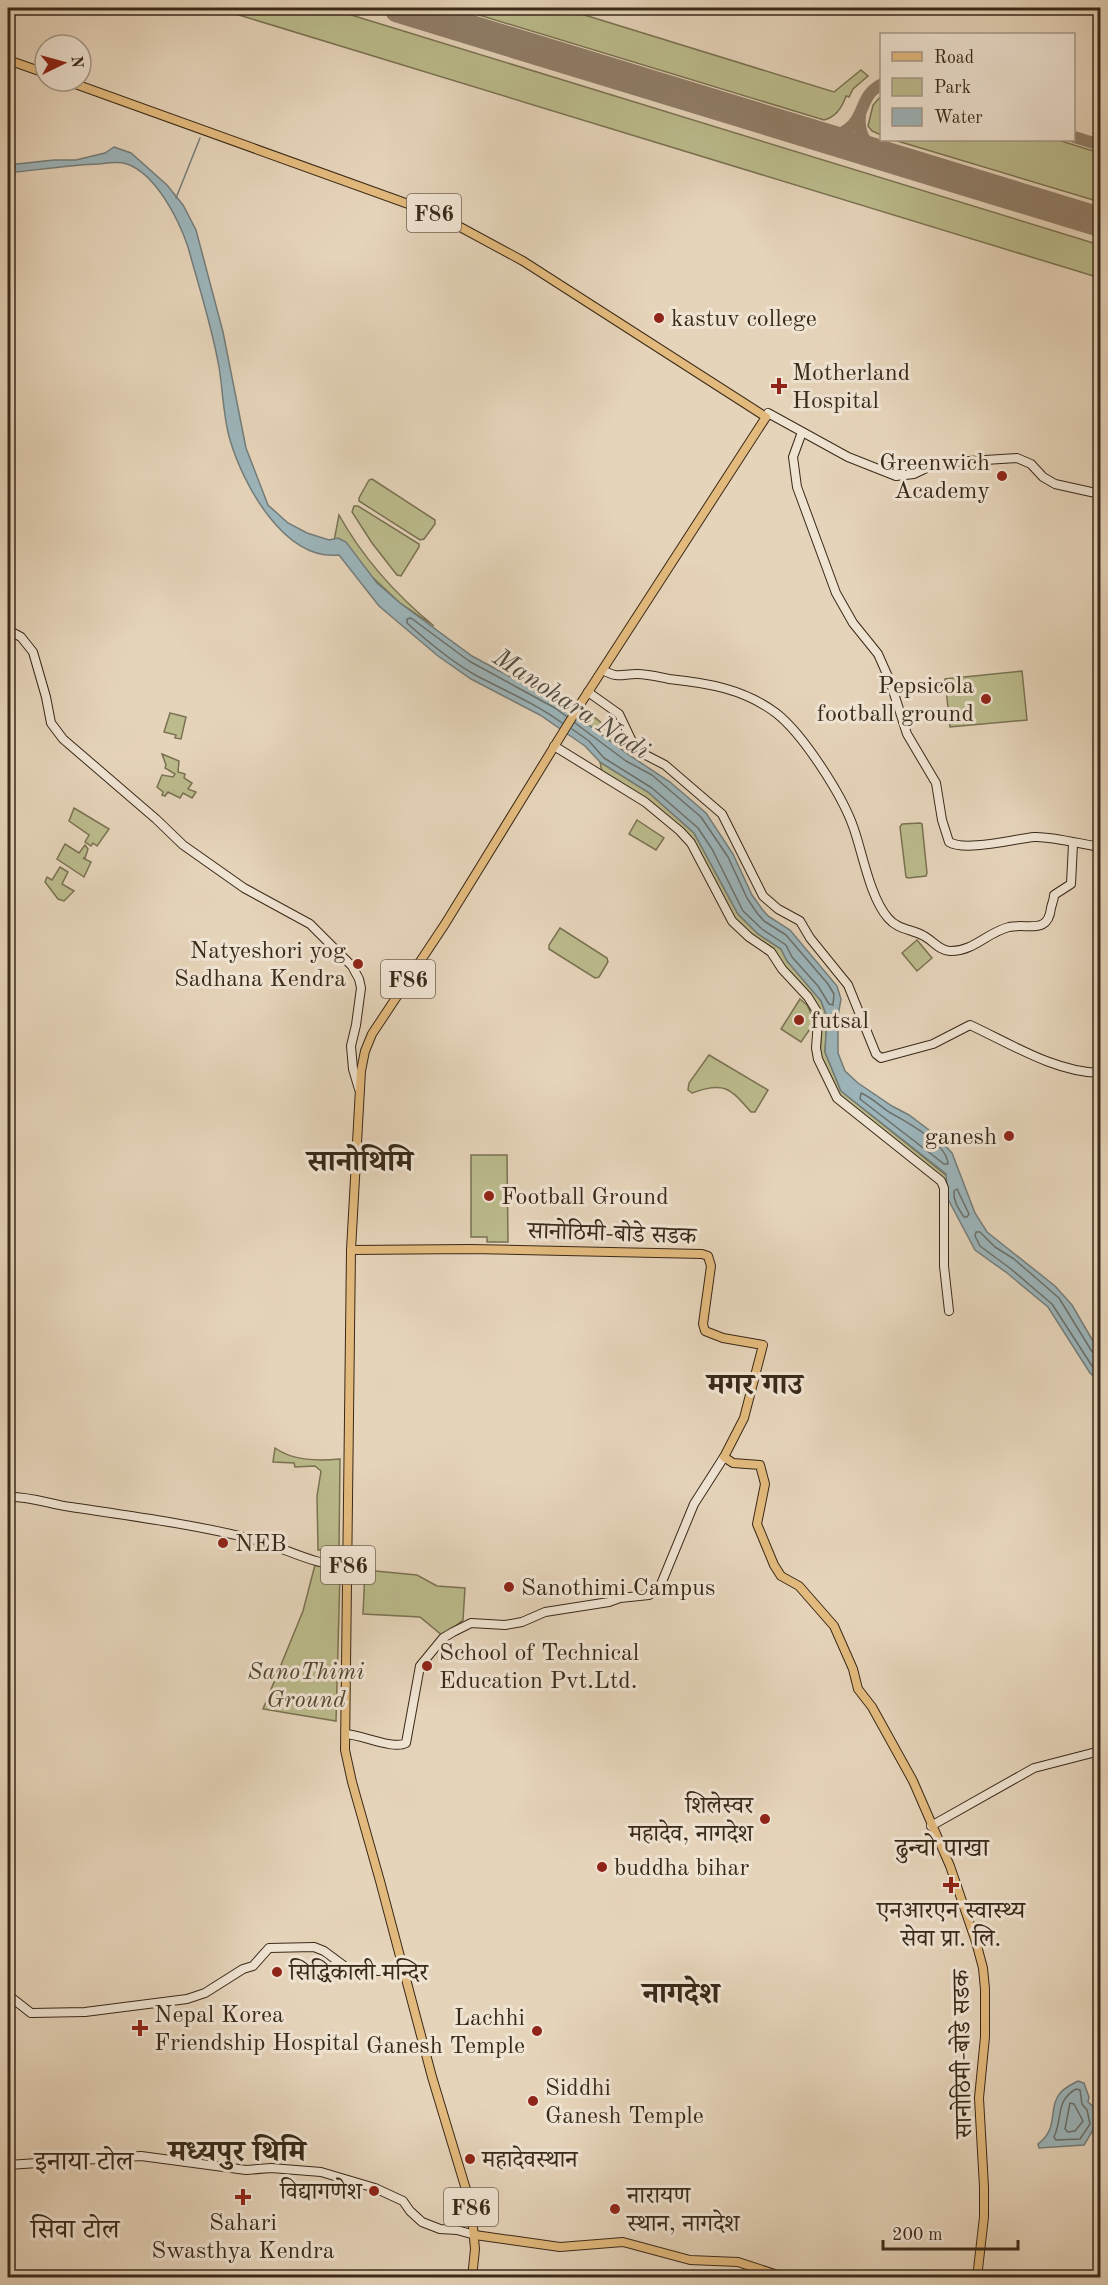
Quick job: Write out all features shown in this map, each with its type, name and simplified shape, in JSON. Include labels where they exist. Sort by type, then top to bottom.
[{"type":"main road","points":[[8,60],[33,69]]},
{"type":"main road","name":"F86","points":[[93,90],[436,214],[522,261],[766,417],[581,703],[445,924],[372,1034],[365,1051],[359,1089],[351,1250],[347,1764],[432,2077],[471,2206],[475,2235],[472,2277]]},
{"type":"main road","name":"सानोठिमी-बोडे सडक","points":[[351,1250],[543,1250],[705,1255],[710,1259],[703,1324],[705,1331],[723,1338],[763,1346],[744,1418],[724,1457],[734,1463],[760,1465],[765,1484],[757,1524],[774,1565],[781,1576],[803,1589],[834,1626],[853,1668],[858,1689],[872,1707],[913,1781],[950,1866],[983,1968],[985,2037],[979,2098],[984,2207],[977,2277]]},
{"type":"main road","points":[[475,2235],[560,2247],[623,2242],[690,2260],[738,2262],[787,2277]]},
{"type":"street","points":[[766,417],[768,413],[867,466],[896,476],[914,474],[937,462],[1017,458],[1031,464],[1043,477],[1055,484],[1101,494]]},
{"type":"street","points":[[802,432],[794,457],[797,487],[836,593],[854,623],[878,654],[890,681],[907,734],[936,783],[947,840],[954,845],[967,845],[1040,837],[1101,849]]},
{"type":"street","points":[[8,630],[21,637],[33,652],[51,723],[63,739],[183,845],[244,888],[310,924],[352,966],[358,975],[361,988],[351,1046],[353,1069],[359,1089]]},
{"type":"street","points":[[603,670],[619,676],[637,674],[720,686],[749,697],[777,715],[808,746],[842,801],[853,826],[873,888],[889,919],[898,927],[922,934],[945,951],[978,944],[1003,928],[1037,926],[1047,922],[1054,895],[1071,884],[1073,844]]},
{"type":"street","points":[[588,692],[619,714],[638,752],[665,765],[722,814],[763,896],[778,909],[800,921],[810,938],[848,985],[876,1054],[881,1058],[933,1044],[970,1025],[1056,1065],[1084,1073],[1101,1074]]},
{"type":"street","points":[[557,742],[645,802],[691,843],[732,921],[774,955],[782,969],[808,997],[816,1010],[818,1059],[837,1098],[941,1181],[944,1188],[944,1266],[949,1311]]},
{"type":"street","points":[[346,1734],[398,1745],[406,1743],[420,1666],[442,1638],[471,1623],[506,1625],[522,1622],[545,1612],[649,1595],[659,1589],[694,1504],[724,1457]]},
{"type":"street","points":[[8,1497],[29,1498],[61,1506],[199,1528],[250,1539],[306,1558],[348,1566]]},
{"type":"street","points":[[931,1826],[1034,1768],[1101,1751]]},
{"type":"street","points":[[8,1995],[30,2013],[85,2012],[183,2000],[205,1993],[243,1969],[253,1966],[269,1948],[283,1947],[320,1949],[350,1969],[366,1967],[378,1971],[403,1970]]},
{"type":"street","points":[[8,2165],[141,2156],[246,2170],[271,2168],[321,2172],[368,2185],[403,2201],[422,2222],[440,2229],[457,2230],[475,2235]]},
{"type":"green space","points":[[216,8],[326,8],[348,14],[1100,245],[1100,278]]},
{"type":"green space","points":[[456,8],[562,8],[834,92],[861,70],[868,76],[853,89],[849,97],[846,96],[835,114],[824,120]]},
{"type":"green space","points":[[880,97],[880,135],[868,126],[873,105]]},
{"type":"green space","points":[[897,141],[1061,141],[1100,153],[1100,202]]},
{"type":"green space","points":[[372,479],[435,520],[435,524],[424,539],[420,540],[359,501],[369,480]]},
{"type":"green space","points":[[354,506],[358,506],[419,544],[401,576],[397,575],[372,543],[352,512]]},
{"type":"green space","points":[[339,515],[359,547],[381,575],[434,626],[400,603],[334,541]]},
{"type":"green space","name":"Pepsicola football ground","points":[[1022,671],[1027,720],[950,727],[945,679]]},
{"type":"green space","points":[[559,703],[593,716],[604,725],[629,755]]},
{"type":"green space","points":[[170,713],[186,717],[181,739],[164,732]]},
{"type":"green space","points":[[162,754],[179,761],[178,772],[185,774],[184,778],[192,783],[188,789],[196,792],[192,798],[183,793],[180,798],[168,792],[165,796],[162,795],[163,792],[157,787],[162,775],[173,777],[175,774],[165,768]]},
{"type":"green space","points":[[600,762],[648,792],[694,833],[738,914],[758,934],[781,949],[787,961],[821,1001],[827,1017],[825,1052],[841,1091],[947,1176],[948,1183],[839,1096],[820,1058],[822,1022],[819,1010],[783,966],[775,951],[734,920],[704,862],[653,804],[602,772]]},
{"type":"green space","points":[[74,808],[109,829],[97,846],[93,843],[91,846],[85,842],[89,835],[69,821]]},
{"type":"green space","points":[[637,820],[664,838],[656,850],[629,834]]},
{"type":"green space","points":[[902,824],[922,824],[927,873],[926,876],[908,878],[906,877],[900,827]]},
{"type":"green space","points":[[65,844],[79,853],[85,845],[88,849],[83,858],[91,862],[84,877],[57,859]]},
{"type":"green space","points":[[60,867],[68,872],[62,884],[74,891],[64,901],[58,899],[45,882],[47,877],[52,880]]},
{"type":"green space","points":[[560,928],[607,958],[608,962],[599,977],[595,978],[549,949],[549,945]]},
{"type":"green space","points":[[917,940],[932,958],[917,971],[902,953]]},
{"type":"green space","points":[[800,999],[807,1005],[815,1022],[801,1042],[781,1029]]},
{"type":"green space","points":[[709,1055],[768,1090],[755,1112],[751,1112],[732,1092],[726,1089],[719,1087],[692,1093],[688,1090],[689,1083]]},
{"type":"green space","name":"Football Ground","points":[[471,1155],[507,1155],[508,1242],[487,1242],[487,1237],[471,1237]]},
{"type":"green space","points":[[275,1448],[298,1458],[340,1459],[339,1550],[318,1550],[317,1496],[321,1471],[315,1466],[295,1467],[294,1463],[273,1462]]},
{"type":"green space","name":"SanoThimi Ground","points":[[315,1565],[338,1570],[340,1574],[336,1721],[263,1709],[303,1611]]},
{"type":"green space","points":[[365,1570],[417,1575],[437,1586],[465,1588],[463,1620],[443,1636],[420,1617],[363,1614]]},
{"type":"water","points":[[114,147],[131,153],[167,185],[183,205],[196,230],[223,332],[246,448],[268,505],[288,523],[307,533],[329,540],[338,538],[346,542],[377,583],[400,603],[472,656],[559,703],[670,782],[706,813],[733,854],[752,895],[762,909],[768,916],[790,930],[837,986],[841,999],[838,1016],[838,1053],[845,1071],[858,1083],[933,1133],[952,1153],[975,1213],[987,1232],[1055,1286],[1072,1305],[1100,1353],[1100,1382],[1090,1373],[1048,1307],[975,1250],[948,1199],[946,1174],[841,1091],[825,1052],[827,1017],[821,1001],[787,961],[781,949],[758,934],[738,914],[694,833],[648,792],[600,762],[585,746],[540,715],[471,679],[438,656],[379,606],[339,555],[319,554],[301,546],[284,533],[269,516],[245,477],[230,440],[216,352],[188,247],[179,224],[165,199],[148,177],[127,164],[113,162],[8,173],[8,165],[76,160],[105,153]]},
{"type":"water","points":[[1078,2081],[1084,2083],[1089,2097],[1088,2102],[1096,2112],[1095,2123],[1084,2145],[1039,2148],[1038,2144],[1049,2131],[1057,2098],[1061,2092]]},
{"type":"waterway","points":[[176,198],[200,138]]},
{"type":"taxiway","points":[[829,138],[842,133],[851,126],[868,97],[880,85]]},
{"type":"taxiway","points":[[860,115],[861,133],[870,146],[880,154]]},
{"type":"taxiway","points":[[1075,137],[1100,145]]},
{"type":"runway","points":[[399,8],[1100,222]]},
{"type":"place","name":"kastuv college","points":[[659,318]]},
{"type":"place","name":"Motherland Hospital","points":[[779,386]]},
{"type":"place","name":"Greenwich Academy","points":[[1002,476]]},
{"type":"place","name":"Pepsicola football ground","points":[[986,699]]},
{"type":"place","name":"Natyeshori yog Sadhana Kendra","points":[[358,964]]},
{"type":"place","name":"futsal","points":[[799,1020]]},
{"type":"place","name":"ganesh","points":[[1009,1136]]},
{"type":"place","name":"Football Ground","points":[[489,1196]]},
{"type":"place","name":"NEB","points":[[223,1543]]},
{"type":"place","name":"Sanothimi Campus","points":[[509,1587]]},
{"type":"place","name":"School of Technical Education Pvt.Ltd.","points":[[427,1666]]},
{"type":"place","name":"शिलेस्वर महादेव, नागदेश","points":[[765,1819]]},
{"type":"place","name":"buddha bihar","points":[[602,1867]]},
{"type":"place","name":"एनआरएन स्वास्थ्य सेवा प्रा. लि.","points":[[951,1885]]},
{"type":"place","name":"सिद्धिकाली मन्दिर","points":[[277,1972]]},
{"type":"place","name":"Nepal Korea Friendship Hospital","points":[[140,2028]]},
{"type":"place","name":"Lachhi Ganesh Temple","points":[[537,2031]]},
{"type":"place","name":"Siddhi Ganesh Temple","points":[[533,2101]]},
{"type":"place","name":"महादेवस्थान","points":[[470,2159]]},
{"type":"place","name":"विद्यागणेश","points":[[374,2191]]},
{"type":"place","name":"Sahari Swasthya Kendra","points":[[243,2197]]},
{"type":"place","name":"नारायण स्थान, नागदेश","points":[[615,2209]]},
{"type":"district","name":"सानोथिमि","points":[[360,1161]]},
{"type":"district","name":"मगर गाउ","points":[[755,1384]]},
{"type":"district","name":"ढुन्चो पाखा","points":[[942,1847]]},
{"type":"district","name":"नागदेश","points":[[681,1993]]},
{"type":"district","name":"मध्यपुर थिमि","points":[[237,2151]]},
{"type":"district","name":"इनाया टोल","points":[[84,2161]]},
{"type":"district","name":"सिवा टोल","points":[[75,2229]]},
{"type":"water label","name":"Manohara Nadi","points":[[572,703]]}]
